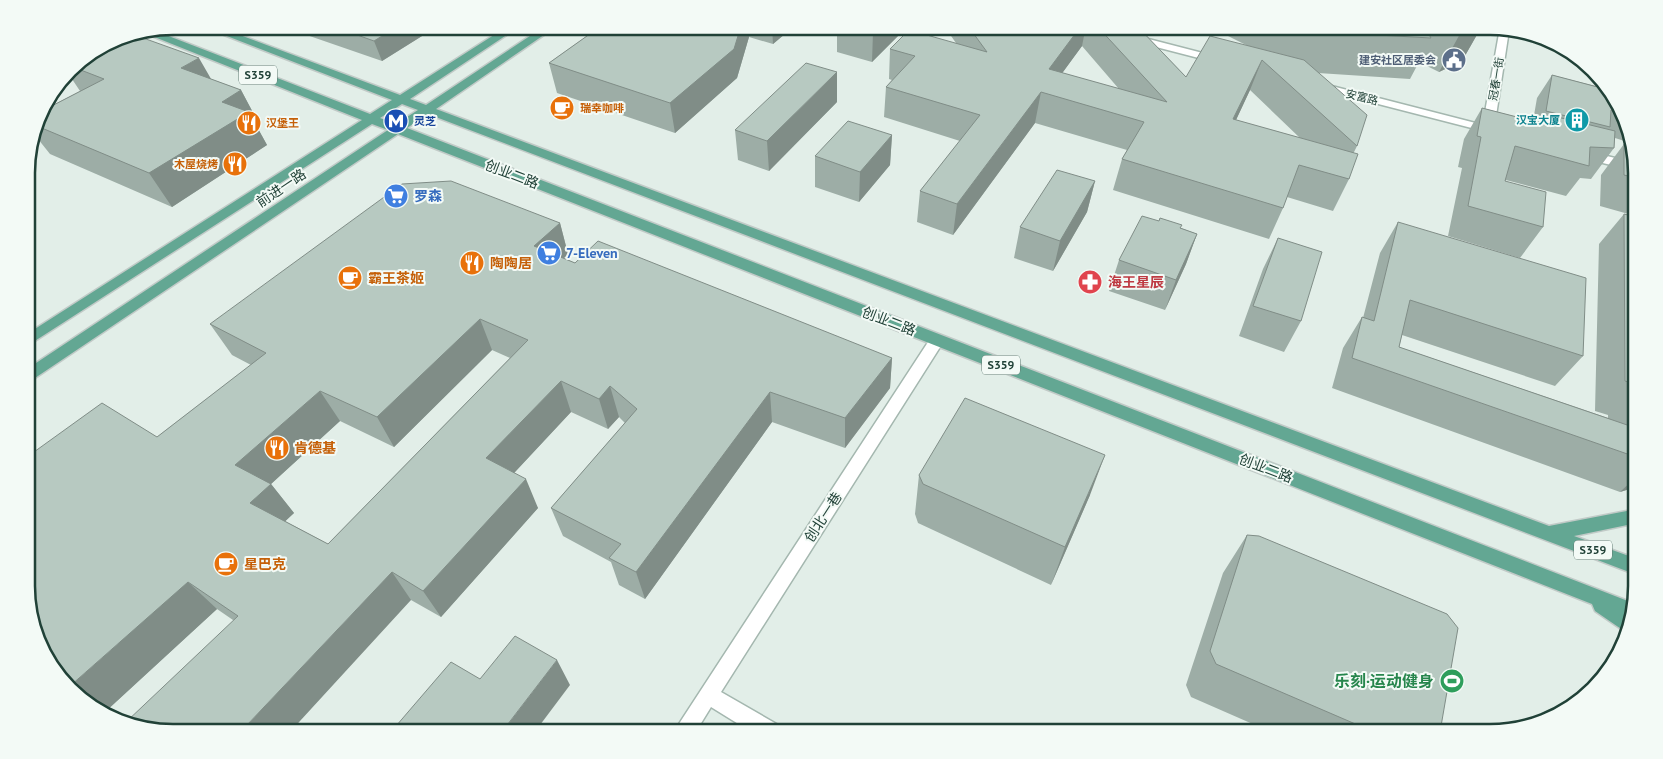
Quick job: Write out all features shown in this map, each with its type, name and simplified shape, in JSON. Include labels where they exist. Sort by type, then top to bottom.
[{"type":"main road","name":"S359","points":[[230,35],[1628,563]]},
{"type":"main road","name":"前进一路","points":[[35,336],[501,35]]},
{"type":"main road","name":"前进一路","points":[[35,371],[539,35]]},
{"type":"main road","name":"创业二路","points":[[157,36],[1626,609]]},
{"type":"main road","points":[[1550,534],[1628,518]]},
{"type":"main road","points":[[1582,591],[1623,621]]},
{"type":"street","points":[[1126,36],[1232,63]]},
{"type":"street","name":"冠春一街","points":[[1488,129],[1503,36]]},
{"type":"street","name":"安富路","points":[[1308,83],[1507,134]]},
{"type":"street","points":[[1571,151],[1628,165]]},
{"type":"street","name":"创北一巷","points":[[689,724],[937,340]]},
{"type":"street","points":[[708,695],[757,724]]},
{"type":"building","points":[[357,35],[384,35],[374,41]]},
{"type":"building","points":[[588,35],[738,35],[734,49],[670,103],[549,63]]},
{"type":"building","points":[[904,35],[927,35],[987,52],[975,35],[1074,35],[1049,69],[1167,102],[1105,35],[1146,35],[1186,77],[1210,36],[1304,60],[1367,115],[1357,146],[1262,60],[1233,119],[1358,154],[1349,179],[1299,165],[1283,208],[1122,159],[1144,122],[1041,92],[957,204],[920,191],[980,115],[886,87],[915,56],[890,49]]},
{"type":"building","points":[[1377,35],[1429,35],[1431,38]]},
{"type":"building","points":[[144,38],[199,58],[181,68],[241,90],[222,102],[249,112],[149,173],[43,128],[52,106],[104,79],[81,70],[96,58],[120,45]]},
{"type":"building","points":[[806,63],[837,72],[767,141],[735,130]]},
{"type":"building","points":[[1552,75],[1598,87],[1613,111],[1611,110],[1610,127],[1546,111]]},
{"type":"building","points":[[1482,108],[1548,125],[1549,115],[1615,131],[1614,148],[1590,147],[1589,166],[1515,146],[1505,181],[1546,192],[1543,227],[1468,206],[1481,137],[1477,136]]},
{"type":"building","points":[[848,121],[892,135],[860,172],[815,156]]},
{"type":"building","points":[[1624,144],[1627,155],[1628,176],[1624,175]]},
{"type":"building","points":[[1057,170],[1095,181],[1060,241],[1020,227]]},
{"type":"building","points":[[451,181],[560,223],[534,246],[575,263],[598,241],[892,358],[845,418],[770,392],[636,572],[609,558],[621,544],[551,508],[637,409],[610,386],[599,399],[561,381],[486,458],[526,479],[423,591],[392,572],[248,724],[155,723],[131,717],[238,616],[188,582],[74,683],[53,655],[45,639],[36,604],[35,451],[102,403],[157,437],[266,353],[210,324],[402,184]],"holes":[[[480,319],[528,340],[328,544],[250,503],[271,484],[235,465],[320,391],[377,417]]]},
{"type":"building","points":[[1624,214],[1628,215],[1628,382],[1625,381]]},
{"type":"building","points":[[1142,216],[1159,221],[1160,218],[1182,225],[1180,228],[1197,234],[1176,280],[1119,260]]},
{"type":"building","points":[[1398,222],[1586,278],[1583,356],[1410,300],[1399,347],[1628,425],[1628,454],[1352,358],[1362,317],[1374,321]]},
{"type":"building","points":[[1278,238],[1322,252],[1301,321],[1253,306]]},
{"type":"building","points":[[965,398],[1105,455],[1065,547],[923,484],[919,475]]},
{"type":"building","points":[[1247,535],[1259,536],[1447,614],[1458,628],[1441,724],[1355,724],[1216,664],[1210,651]]},
{"type":"building","points":[[515,636],[557,660],[508,724],[398,724],[451,662],[480,679]]},
{"type":"place","name":"建安社区居委会","points":[[1454,60]]},
{"type":"place","name":"瑞幸咖啡","points":[[562,108]]},
{"type":"place","name":"汉宝大厦","points":[[1577,120]]},
{"type":"place","name":"灵芝","points":[[396,121]]},
{"type":"place","name":"汉堡王","points":[[249,123]]},
{"type":"place","name":"木屋烧烤","points":[[235,164]]},
{"type":"place","name":"罗森","points":[[396,196]]},
{"type":"place","name":"7-Eleven","points":[[549,253]]},
{"type":"place","name":"陶陶居","points":[[472,263]]},
{"type":"place","name":"霸王茶姬","points":[[350,278]]},
{"type":"place","name":"海王星辰","points":[[1090,282]]},
{"type":"place","name":"肯德基","points":[[277,448]]},
{"type":"place","name":"星巴克","points":[[226,564]]},
{"type":"place","name":"乐刻·运动健身","points":[[1452,681]]}]
